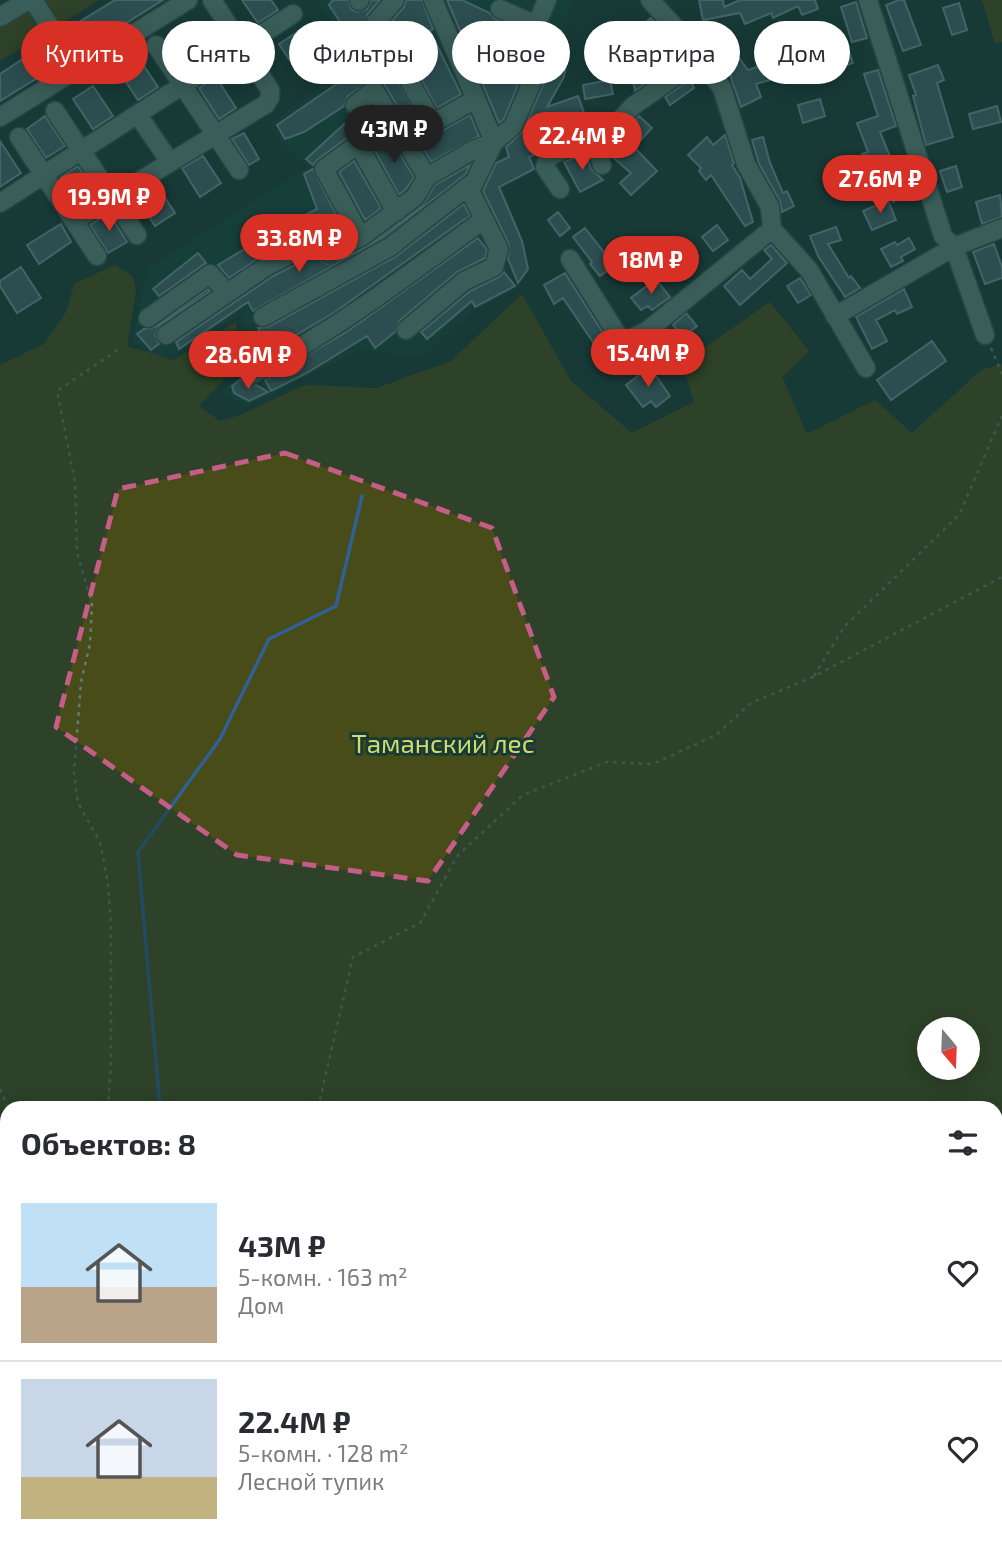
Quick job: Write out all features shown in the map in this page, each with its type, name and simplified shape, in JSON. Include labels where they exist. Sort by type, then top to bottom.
[{"type":"street","points":[[0,17],[28,0]]},
{"type":"street","points":[[33,0],[46,21]]},
{"type":"street","points":[[142,21],[188,0]]},
{"type":"street","points":[[212,0],[225,21]]},
{"type":"street","points":[[396,0],[376,22],[433,123],[476,99]]},
{"type":"street","points":[[407,330],[464,281],[494,267],[499,249],[470,191],[494,142],[433,0]]},
{"type":"street","points":[[500,9],[536,25],[547,0]]},
{"type":"street","points":[[650,0],[668,21]]},
{"type":"street","points":[[868,0],[943,236],[954,247],[985,335]]},
{"type":"street","points":[[275,26],[293,14]]},
{"type":"street","points":[[156,45],[239,170]]},
{"type":"street","points":[[0,117],[36,84]]},
{"type":"street","points":[[0,203],[186,84]]},
{"type":"street","points":[[74,221],[266,104],[270,90],[266,84]]},
{"type":"street","points":[[603,164],[596,146],[633,106],[664,84]]},
{"type":"street","points":[[719,84],[746,164],[769,208],[772,229],[809,270],[866,368]]},
{"type":"street","points":[[166,335],[267,266],[320,239],[328,253],[361,237],[415,197],[427,177],[473,150],[494,142],[513,126],[531,85]]},
{"type":"street","points":[[355,105],[374,90],[427,177]]},
{"type":"street","points":[[55,111],[137,235]]},
{"type":"street","points":[[138,115],[170,162]]},
{"type":"street","points":[[361,237],[324,169],[392,119]]},
{"type":"street","points":[[560,189],[545,167],[548,157],[611,129]]},
{"type":"street","points":[[19,137],[97,256]]},
{"type":"street","points":[[358,144],[396,212]]},
{"type":"street","points":[[262,317],[390,247],[475,181]]},
{"type":"street","points":[[251,375],[298,350],[388,290],[484,219]]},
{"type":"street","points":[[835,316],[954,247],[1002,228]]},
{"type":"street","points":[[570,259],[622,342],[647,331],[772,229]]},
{"type":"street","points":[[148,318],[210,275],[227,293]]},
{"type":"path","points":[[985,335],[1002,374]]},
{"type":"path","points":[[108,1101],[111,1062],[108,884],[100,842],[78,803],[74,773],[81,682],[90,644],[92,605],[77,552],[75,482],[57,391],[122,347]]},
{"type":"path","points":[[813,677],[844,627],[959,515],[1002,416]]},
{"type":"path","points":[[320,1101],[353,957],[420,923],[457,855],[523,795],[607,762],[653,764],[716,735],[751,703],[813,677],[1002,577]]},
{"type":"highlighted area","points":[[285,453],[492,528],[554,697],[428,881],[237,855],[56,727],[118,489]]},
{"type":"shaded area","points":[[320,0],[573,0],[566,21],[452,21],[452,84],[561,84],[552,102],[565,132],[562,134],[566,144],[539,167],[503,189],[523,239],[530,269],[517,288],[475,309],[422,357],[360,350],[245,408],[223,391],[246,362],[242,313],[176,354],[153,354],[132,343],[149,268],[308,167],[287,149],[269,125],[324,84],[438,84],[438,21],[331,21],[319,3]]},
{"type":"green space","points":[[32,0],[99,0],[65,21],[21,21],[21,48],[0,61],[0,20]]},
{"type":"green space","points":[[982,0],[1002,0],[1002,42],[995,43]]},
{"type":"green space","name":"Таманский лес","points":[[115,265],[133,277],[136,290],[127,346],[174,360],[236,322],[239,363],[199,406],[220,421],[240,415],[305,385],[377,388],[451,361],[522,294],[571,381],[632,433],[694,402],[682,363],[770,302],[809,351],[782,377],[807,434],[875,400],[912,433],[981,370],[1002,364],[1002,1101],[0,1101],[0,365],[44,344],[66,312],[74,284]]},
{"type":"building","points":[[115,0],[163,0],[129,21],[81,21]]},
{"type":"building","points":[[242,0],[271,0],[278,10],[257,21]]},
{"type":"building","points":[[333,0],[348,0],[351,9],[357,12],[367,9],[371,0],[380,0],[367,15],[366,21],[339,21],[329,5]]},
{"type":"building","points":[[406,0],[422,0],[430,21],[392,21],[404,7]]},
{"type":"building","points":[[447,0],[462,0],[490,13],[500,21],[456,21]]},
{"type":"building","points":[[699,0],[723,0],[724,7],[740,0],[815,0],[818,9],[802,15],[798,6],[773,18],[771,13],[745,24],[740,13],[703,20]]},
{"type":"building","points":[[904,0],[921,45],[903,51],[886,5]]},
{"type":"building","points":[[856,2],[867,38],[852,42],[850,21],[845,21],[841,7]]},
{"type":"building","points":[[959,3],[967,30],[952,35],[943,8]]},
{"type":"building","points":[[289,38],[289,59],[279,44]]},
{"type":"building","points":[[438,47],[452,76],[452,84],[456,84],[461,94],[437,108],[424,84],[438,84]]},
{"type":"building","points":[[740,59],[748,70],[754,68],[754,84],[761,97],[741,107],[733,84],[740,84]]},
{"type":"building","points":[[21,60],[21,84],[28,84],[0,101],[0,74]]},
{"type":"building","points":[[938,65],[944,80],[937,83],[953,137],[926,145],[909,75]]},
{"type":"building","points":[[878,70],[896,126],[880,132],[891,159],[868,169],[862,154],[868,152],[857,123],[878,116],[864,74]]},
{"type":"building","points":[[148,72],[158,87],[138,100],[127,84],[148,84]]},
{"type":"building","points":[[205,84],[221,84],[236,108],[219,119],[199,88]]},
{"type":"building","points":[[337,84],[366,84],[348,96],[344,106],[304,132],[285,139],[277,125]]},
{"type":"building","points":[[384,84],[399,84],[427,132],[438,133],[470,115],[479,136],[431,162]]},
{"type":"building","points":[[483,84],[517,84],[504,119],[499,123]]},
{"type":"building","points":[[544,84],[560,84],[547,107],[578,96],[589,127],[582,130],[575,124],[579,131],[543,147],[537,154],[529,157],[534,169],[499,187],[522,241],[528,269],[518,283],[508,259],[509,244],[483,191],[496,163],[509,157],[506,147],[523,131]]},
{"type":"building","points":[[611,84],[613,94],[585,99],[583,85]]},
{"type":"building","points":[[634,84],[645,84],[635,91]]},
{"type":"building","points":[[684,84],[692,84],[694,88],[670,105],[665,97]]},
{"type":"building","points":[[93,86],[113,116],[93,129],[73,99]]},
{"type":"building","points":[[820,99],[825,116],[803,123],[798,105]]},
{"type":"building","points":[[997,106],[1001,122],[973,129],[969,114]]},
{"type":"building","points":[[371,107],[377,116],[313,165],[306,159],[353,116]]},
{"type":"building","points":[[45,116],[65,146],[46,158],[27,129]]},
{"type":"building","points":[[639,116],[652,128],[634,147],[657,171],[631,195],[620,183],[631,173],[611,156],[609,150]]},
{"type":"building","points":[[244,133],[259,159],[249,165],[232,139]]},
{"type":"building","points":[[725,135],[734,163],[732,165],[740,178],[753,222],[745,226],[711,175],[706,180],[699,171],[701,168],[688,155],[707,137],[713,145]]},
{"type":"building","points":[[389,136],[414,177],[399,195],[373,147]]},
{"type":"building","points":[[763,137],[770,163],[783,193],[787,191],[794,206],[782,212],[780,201],[759,164],[752,140]]},
{"type":"building","points":[[0,141],[21,173],[0,187]]},
{"type":"building","points":[[586,153],[591,169],[603,180],[580,192],[564,162]]},
{"type":"building","points":[[203,156],[221,183],[200,197],[182,168]]},
{"type":"building","points":[[354,161],[381,208],[365,220],[339,172]]},
{"type":"building","points":[[470,165],[466,174],[384,237],[253,311],[248,302],[179,349],[176,342],[273,276],[316,254],[322,262],[328,264],[368,246],[422,206],[435,185]]},
{"type":"building","points":[[78,166],[95,192],[77,204],[60,178]]},
{"type":"building","points":[[956,166],[962,187],[947,192],[940,171]]},
{"type":"building","points":[[313,169],[345,232],[333,238],[325,229],[315,229],[262,256],[229,278],[218,265],[317,209],[304,174]]},
{"type":"building","points":[[901,175],[909,195],[893,202],[884,183]]},
{"type":"building","points":[[156,184],[175,213],[155,226],[136,197]]},
{"type":"building","points":[[1000,195],[1002,217],[982,224],[976,202]]},
{"type":"building","points":[[888,200],[896,220],[872,230],[863,211]]},
{"type":"building","points":[[464,204],[470,216],[335,312],[254,360],[245,343],[261,334],[258,328],[268,327],[395,257]]},
{"type":"building","points":[[558,212],[570,228],[560,236],[548,220]]},
{"type":"building","points":[[109,213],[127,242],[108,253],[90,225]]},
{"type":"building","points":[[61,224],[71,242],[39,264],[27,245]]},
{"type":"building","points":[[717,225],[728,240],[713,251],[702,237]]},
{"type":"building","points":[[836,227],[841,240],[828,244],[849,278],[851,276],[860,288],[845,297],[818,256],[810,236]]},
{"type":"building","points":[[585,228],[614,265],[600,276],[573,237]]},
{"type":"building","points":[[478,238],[487,250],[485,258],[457,272],[399,321],[395,332],[375,348],[367,336],[307,373],[271,391],[265,380],[348,331]]},
{"type":"building","points":[[909,238],[915,249],[901,257],[903,261],[891,267],[881,249],[895,242],[897,245]]},
{"type":"building","points":[[994,244],[1002,267],[1002,278],[985,284],[973,252]]},
{"type":"building","points":[[771,245],[787,263],[740,305],[724,286],[742,270],[750,279],[772,259],[764,250]]},
{"type":"building","points":[[198,253],[206,263],[159,296],[153,289]]},
{"type":"building","points":[[21,267],[41,298],[17,313],[0,286],[0,281]]},
{"type":"building","points":[[504,272],[515,286],[475,307],[472,301],[427,339],[421,332],[470,291]]},
{"type":"building","points":[[565,273],[612,347],[601,354],[563,298],[554,304],[544,285]]},
{"type":"building","points":[[800,278],[811,295],[798,303],[787,286]]},
{"type":"building","points":[[656,279],[670,297],[652,310],[648,306],[641,310],[631,298]]},
{"type":"building","points":[[208,289],[210,291],[159,326],[155,335],[159,344],[151,350],[137,334],[144,329],[155,327]]},
{"type":"building","points":[[904,289],[912,307],[897,314],[895,310],[876,320],[887,341],[872,349],[856,317]]},
{"type":"building","points":[[686,313],[697,326],[683,337],[673,325]]},
{"type":"building","points":[[932,341],[946,361],[891,400],[877,380]]},
{"type":"building","points":[[650,367],[670,396],[656,407],[651,401],[643,407],[626,385]]},
{"type":"building","points":[[241,379],[246,385],[256,385],[268,392],[249,401],[234,393],[232,386]]},
{"type":"waterway","points":[[159,1101],[138,852],[220,739],[269,639],[336,606],[362,496]]}]
